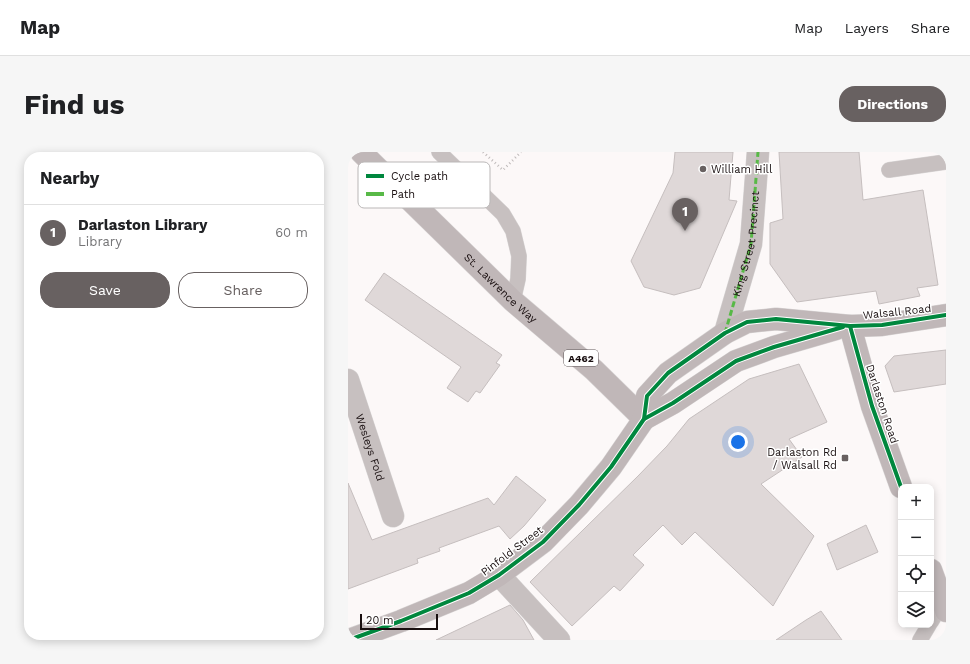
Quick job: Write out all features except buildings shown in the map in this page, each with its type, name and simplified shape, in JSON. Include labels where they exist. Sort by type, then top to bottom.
[{"type":"main road","name":"St. Lawrence Way","points":[[361,152],[371,162]]},
{"type":"main road","name":"St. Lawrence Way","points":[[418,208],[513,301],[594,370],[644,419]]},
{"type":"main road","name":"Walsall Road","points":[[850,326],[882,325],[946,315]]},
{"type":"main road","points":[[644,419],[647,396],[668,373],[725,333],[747,322],[776,319],[850,326]]},
{"type":"main road","points":[[644,419],[673,403],[736,361],[774,347],[850,326]]},
{"type":"main road","name":"Darlaston Road","points":[[850,326],[872,406],[900,484]]},
{"type":"main road","name":"Pinfold Street","points":[[349,640],[401,621],[469,592],[499,575],[543,542],[579,505],[610,467],[644,419]]},
{"type":"main road","points":[[934,578],[944,606]]},
{"type":"street","name":"King Street Precinct","points":[[725,333],[751,244],[758,152]]},
{"type":"street","name":"Wesleys Fold","points":[[348,380],[393,516]]},
{"type":"street","points":[[499,575],[559,640]]},
{"type":"lane","points":[[439,152],[449,162]]},
{"type":"lane","points":[[889,170],[946,162]]},
{"type":"lane","points":[[490,201],[503,214],[513,231],[520,256],[518,279],[513,301]]},
{"type":"lane","points":[[934,618],[944,606]]},
{"type":"lane","points":[[920,640],[927,628]]},
{"type":"path","points":[[484,152],[503,170],[521,152]]},
{"type":"marked path","points":[[725,333],[751,244],[758,152]]},
{"type":"cycle path","points":[[349,640],[401,621],[469,593],[499,575],[543,542],[579,505],[611,467],[644,419],[647,396],[668,373],[725,333],[747,322],[776,319],[850,326],[882,325],[946,315]]},
{"type":"cycle path","points":[[850,326],[872,406],[900,484]]},
{"type":"cycle path","points":[[644,419],[673,403],[736,361],[774,347],[843,327]]},
{"type":"place","name":"William Hill","points":[[703,169]]},
{"type":"place","name":"Darlaston Library","points":[[685,231]]},
{"type":"place","name":"Darlaston Rd / Walsall Rd","points":[[845,458]]}]
